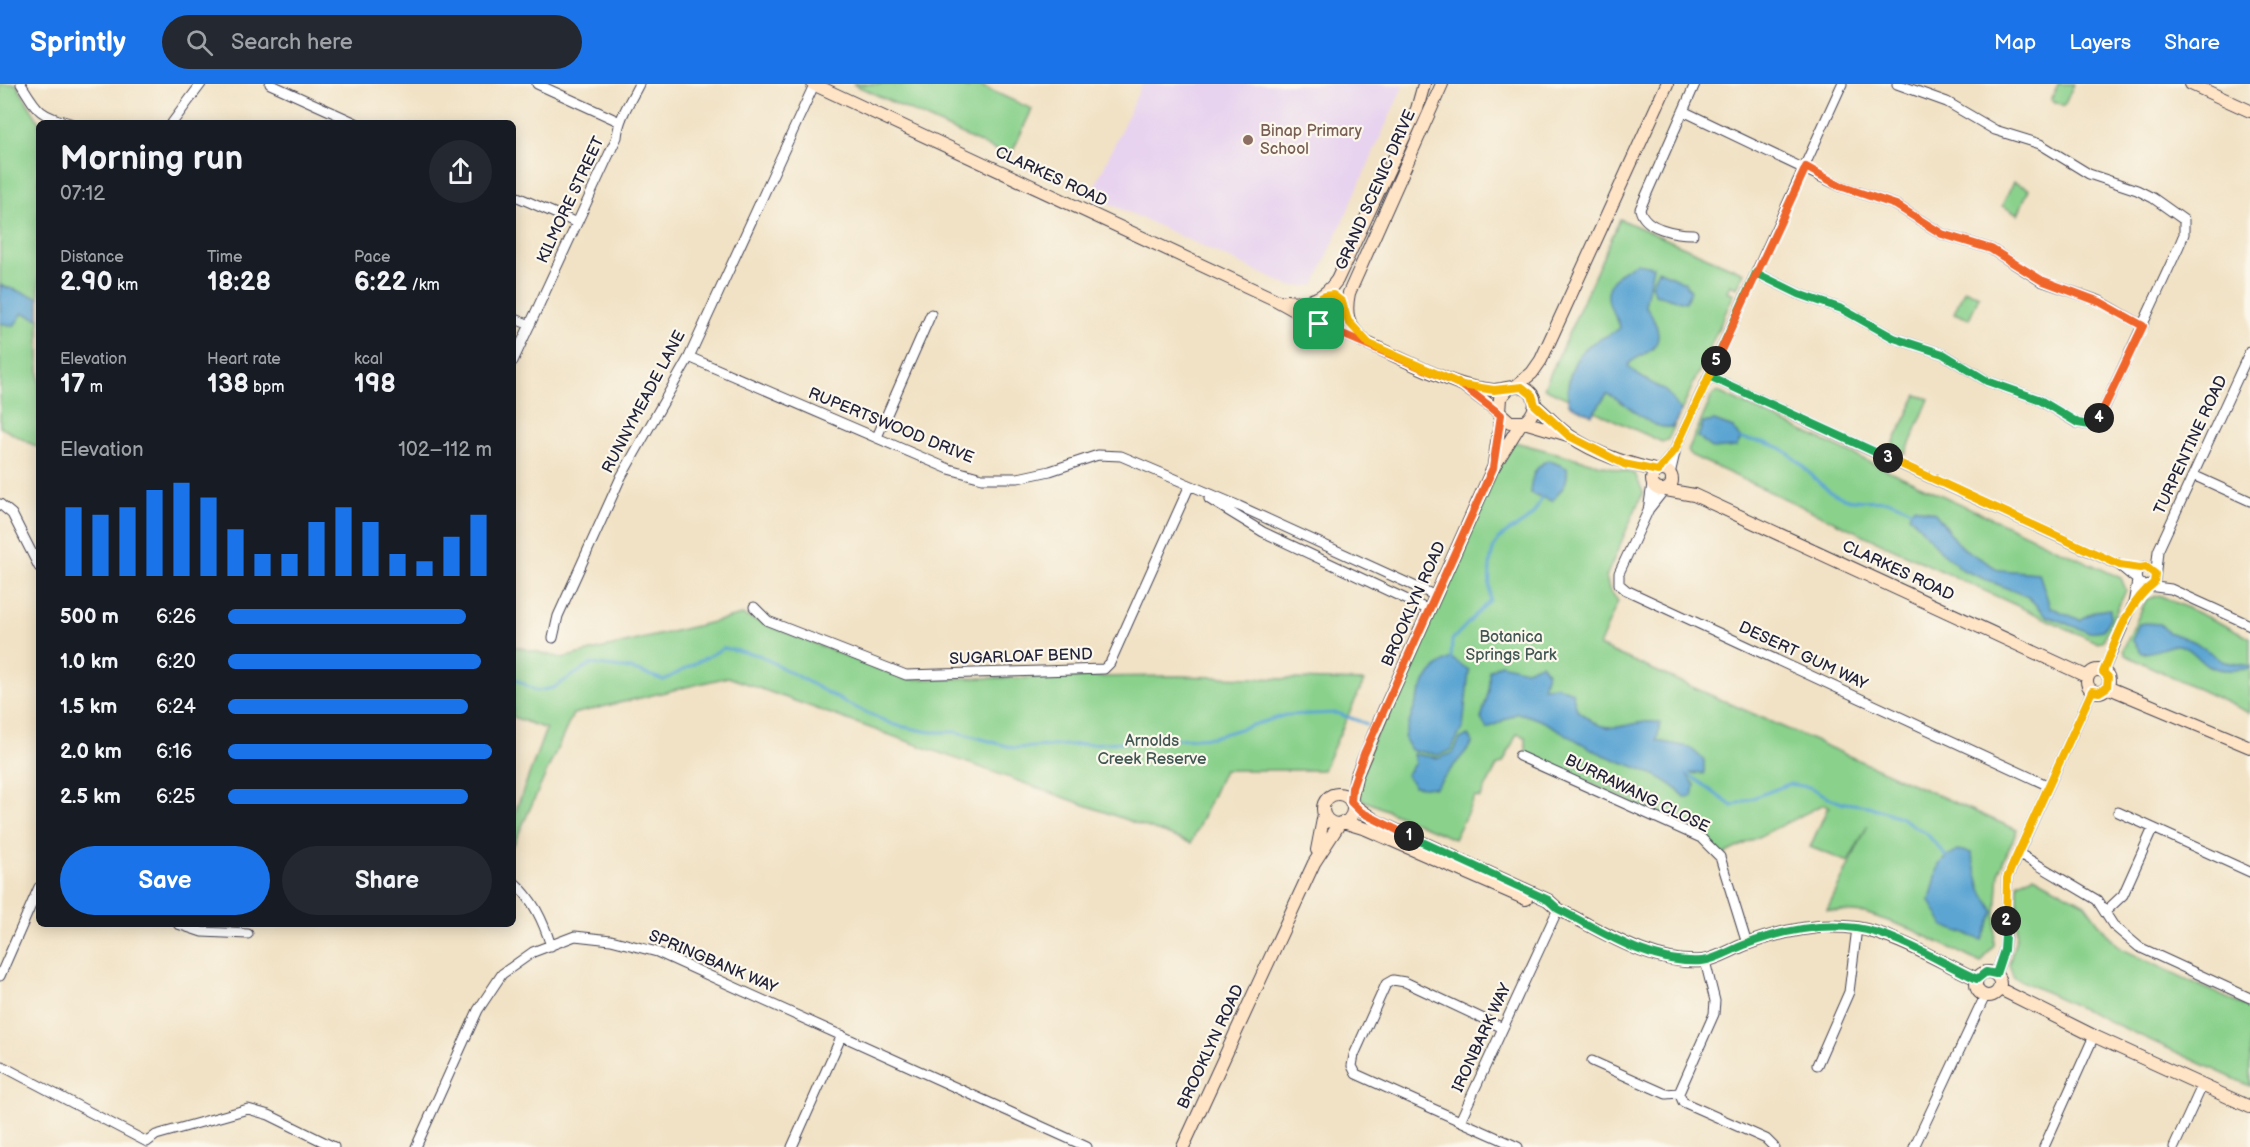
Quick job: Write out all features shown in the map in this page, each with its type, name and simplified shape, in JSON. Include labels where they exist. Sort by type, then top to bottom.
[{"type":"street","points":[[21,84],[38,111],[47,118],[56,120]]},
{"type":"street","points":[[174,120],[201,84]]},
{"type":"street","points":[[270,84],[349,120]]},
{"type":"street","points":[[537,84],[618,121]]},
{"type":"street","name":"KILMORE STREET","points":[[516,355],[616,137],[618,121],[639,84]]},
{"type":"street","name":"CLARKES ROAD","points":[[814,84],[1276,300],[1324,326],[1462,385],[1500,413]]},
{"type":"street","name":"RUNNYMEADE LANE","points":[[553,638],[558,616],[621,477],[688,357],[814,84]]},
{"type":"street","name":"GRAND SCENIC DRIVE","points":[[1320,298],[1342,272],[1417,109],[1424,84]]},
{"type":"street","name":"GRAND SCENIC DRIVE","points":[[1346,312],[1353,280],[1442,84]]},
{"type":"street","points":[[1541,360],[1535,403],[1530,418],[1522,422],[1510,422],[1500,413],[1500,398],[1526,380],[1541,360],[1667,84]]},
{"type":"street","points":[[1693,234],[1678,234],[1661,228],[1642,217],[1640,209],[1695,84]]},
{"type":"street","points":[[1665,490],[1672,482],[1660,476],[1675,450],[1842,84]]},
{"type":"street","points":[[1756,273],[1799,294],[1842,309],[1894,338],[1943,354],[1987,381],[2038,399],[2084,425],[2095,423],[2100,417],[2184,234],[2185,227],[2181,217],[2137,190],[2089,174],[2040,144],[1995,130],[1947,102],[1897,84]]},
{"type":"street","points":[[2191,84],[2250,111]]},
{"type":"street","points":[[1683,111],[1806,167],[1840,186],[1896,205],[1942,234],[1991,249],[2041,280],[2100,302],[2143,326]]},
{"type":"street","points":[[516,196],[577,224]]},
{"type":"street","name":"CLARKES ROAD","points":[[1276,300],[1300,303],[1328,295],[1338,298],[1348,321],[1369,344]]},
{"type":"street","points":[[1320,298],[1313,309],[1324,326],[1340,323],[1346,312]]},
{"type":"street","points":[[877,437],[931,314]]},
{"type":"street","points":[[516,319],[530,325]]},
{"type":"street","name":"TURPENTINE ROAD","points":[[2147,587],[2154,583],[2158,551],[2246,370],[2250,351]]},
{"type":"street","name":"RUPERTSWOOD DRIVE","points":[[688,357],[949,469],[982,478],[1018,478],[1050,471],[1098,455],[1121,456],[1189,487],[1239,506],[1436,596]]},
{"type":"street","points":[[1709,376],[2120,565],[2142,568],[2155,573],[2171,589]]},
{"type":"street","name":"CLARKES ROAD","points":[[1462,385],[1494,390],[1513,387]]},
{"type":"street","points":[[1513,387],[1528,390],[1535,403]]},
{"type":"street","name":"CLARKES ROAD","points":[[1535,403],[1569,436]]},
{"type":"street","name":"BROOKLYN ROAD","points":[[1493,468],[1500,413]]},
{"type":"street","name":"CLARKES ROAD","points":[[1522,422],[1569,436],[1624,464],[1660,476],[1694,495],[2088,677]]},
{"type":"street","name":"BROOKLYN ROAD","points":[[1351,803],[1352,788],[1364,754],[1493,468],[1522,422]]},
{"type":"street","points":[[2193,475],[2250,501]]},
{"type":"street","name":"DESERT GUM WAY","points":[[1660,476],[1648,511],[1619,573],[1619,584],[1626,590],[2049,786]]},
{"type":"street","name":"RUPERTSWOOD DRIVE","points":[[1189,487],[1263,532],[1429,610]]},
{"type":"street","name":"SUGARLOAF BEND","points":[[754,607],[768,621],[906,675],[1104,669],[1110,663],[1189,487]]},
{"type":"street","name":"CLARKES ROAD","points":[[1665,490],[1694,495]]},
{"type":"street","name":"DESERT GUM WAY","points":[[1648,511],[1665,490]]},
{"type":"street","points":[[0,504],[12,514],[36,561]]},
{"type":"street","points":[[1325,561],[1331,549]]},
{"type":"street","name":"TURPENTINE ROAD","points":[[2142,568],[2158,551]]},
{"type":"street","points":[[2120,565],[2147,587],[2171,589],[2250,625]]},
{"type":"street","points":[[2133,604],[2136,580],[2142,568]]},
{"type":"street","points":[[2103,672],[2133,604],[2147,587]]},
{"type":"street","points":[[2092,671],[2103,672],[2108,677],[2107,687],[2099,692],[2092,691],[2087,683],[2092,671]]},
{"type":"street","points":[[2107,687],[2250,747]]},
{"type":"street","points":[[1977,979],[1978,991],[1985,996],[1994,995],[2000,988],[2000,981],[1996,974],[2004,950],[2007,878],[2092,691]]},
{"type":"street","name":"BROOKLYN ROAD","points":[[1328,798],[1343,784],[1364,754]]},
{"type":"street","name":"BURRAWANG CLOSE","points":[[1520,756],[1701,838],[1720,857],[1748,944]]},
{"type":"street","points":[[1558,909],[1545,907],[1366,829],[1329,820],[1324,814],[1324,805],[1328,798],[1340,794],[1376,821],[1548,900],[1558,909],[1645,952],[1664,958],[1705,961],[1748,944],[1798,930],[1829,926],[1857,928],[1884,936],[1977,979]]},
{"type":"street","points":[[1342,823],[1350,817],[1351,803]]},
{"type":"street","points":[[2118,812],[2250,872]]},
{"type":"street","name":"BROOKLYN ROAD","points":[[1314,863],[1324,814]]},
{"type":"street","name":"BROOKLYN ROAD","points":[[1183,1147],[1314,863],[1342,823]]},
{"type":"street","points":[[2106,911],[2123,896],[2153,828]]},
{"type":"street","points":[[2018,853],[2085,890],[2106,911],[2113,925],[2139,947],[2250,998]]},
{"type":"street","points":[[516,884],[525,893],[543,922],[551,945]]},
{"type":"street","points":[[0,976],[36,894]]},
{"type":"street","name":"IRONBARK WAY","points":[[1460,1121],[1558,909]]},
{"type":"street","points":[[187,927],[202,932],[248,934]]},
{"type":"street","points":[[1817,1065],[1849,992],[1857,928]]},
{"type":"street","name":"SPRINGBANK WAY","points":[[416,1147],[478,1010],[502,974],[533,952],[575,936],[611,939],[657,952],[1087,1147]]},
{"type":"street","points":[[1705,961],[1714,1001],[1714,1014],[1679,1093],[1683,1102],[1766,1139],[1774,1147]]},
{"type":"street","points":[[1977,979],[1986,972],[1996,974]]},
{"type":"street","points":[[1503,1028],[1405,982],[1393,980],[1386,984],[1354,1055],[1352,1066],[1356,1074],[1518,1147]]},
{"type":"street","points":[[2000,988],[2094,1036],[2250,1107]]},
{"type":"street","points":[[1914,1147],[1985,996]]},
{"type":"street","points":[[792,1147],[842,1035]]},
{"type":"street","points":[[2044,1147],[2094,1036]]},
{"type":"street","points":[[1592,1061],[1666,1094],[1679,1093]]},
{"type":"street","points":[[0,1065],[146,1144],[156,1135],[248,1109],[268,1115],[334,1147]]},
{"type":"street","points":[[2174,1147],[2202,1086]]},
{"type":"shaded area","name":"Binap Primary School","points":[[1142,84],[1404,84],[1314,286],[1289,286],[1091,195]]},
{"type":"green space","points":[[0,84],[16,84],[38,120],[36,446],[0,427]]},
{"type":"green space","points":[[853,84],[959,84],[968,88],[970,84],[977,84],[1032,109],[1010,157]]},
{"type":"green space","points":[[2058,84],[2074,84],[2064,106],[2051,100]]},
{"type":"green space","points":[[2013,182],[2029,189],[2018,214],[2002,206]]},
{"type":"green space","points":[[1620,219],[1744,273],[1737,288],[1730,285],[1727,291],[1734,294],[1668,440],[1662,442],[1544,388]]},
{"type":"green space","points":[[1964,290],[1979,296],[1969,319],[1954,313]]},
{"type":"green space","points":[[1718,392],[2121,578],[2126,590],[2103,641],[2098,643],[1690,455],[1688,450],[1713,394]]},
{"type":"green space","points":[[1917,395],[1929,399],[1906,453],[1892,446]]},
{"type":"green space","name":"Botanica Springs Park","points":[[1507,440],[1635,474],[1643,492],[1606,577],[1609,589],[1618,601],[1599,646],[2017,830],[1999,871],[1994,945],[1981,963],[1911,929],[1865,913],[1827,910],[1868,825],[1848,862],[1810,847],[1828,807],[1831,808],[1824,804],[1718,857],[1703,835],[1526,754],[1526,737],[1517,734],[1503,763],[1497,766],[1480,798],[1475,797],[1454,839],[1358,798],[1354,783]]},
{"type":"green space","points":[[2159,595],[2250,637],[2250,713],[2125,655],[2123,650],[2146,600]]},
{"type":"green space","name":"Arnolds Creek Reserve","points":[[742,615],[905,679],[1179,676],[1364,681],[1323,770],[1224,770],[1191,843],[728,677],[573,714],[516,839],[516,810],[546,729],[516,718],[516,647],[562,658]]},
{"type":"green space","points":[[2034,876],[2085,904],[2106,933],[2122,949],[2250,1009],[2250,1086],[2013,977],[2009,964],[2017,935],[2018,882]]},
{"type":"water","points":[[1636,263],[1653,266],[1645,305],[1656,325],[1658,338],[1651,349],[1628,365],[1640,377],[1665,391],[1681,411],[1673,427],[1655,425],[1607,394],[1592,415],[1569,404],[1569,379],[1579,356],[1591,344],[1620,328],[1608,298],[1610,285],[1618,275]]},
{"type":"water","points":[[1658,270],[1685,282],[1691,291],[1685,302],[1655,294],[1651,285]]},
{"type":"water","points":[[0,285],[36,297],[36,318],[23,313],[14,326],[0,323]]},
{"type":"water","points":[[1714,421],[1733,428],[1741,439],[1736,447],[1712,449],[1698,437],[1703,423]]},
{"type":"water","points":[[1548,460],[1567,468],[1566,482],[1552,501],[1530,493],[1534,474],[1539,466]]},
{"type":"water","points":[[1914,507],[1935,513],[1961,547],[1999,570],[2039,573],[2050,607],[2080,620],[2095,611],[2110,609],[2110,618],[2103,630],[2088,632],[2047,616],[2028,597],[1963,570],[1941,551],[1909,515]]},
{"type":"water","points":[[2139,624],[2160,624],[2168,632],[2195,642],[2224,662],[2250,666],[2250,669],[2214,668],[2187,648],[2178,645],[2142,653],[2132,640]]},
{"type":"water","points":[[1451,658],[1469,670],[1463,727],[1451,750],[1439,755],[1411,750],[1404,737],[1420,692],[1433,672]]},
{"type":"water","points":[[1500,664],[1526,670],[1541,664],[1547,672],[1543,687],[1558,686],[1572,692],[1577,710],[1599,725],[1617,727],[1646,722],[1660,723],[1657,741],[1689,747],[1704,760],[1704,774],[1686,773],[1695,785],[1693,796],[1685,797],[1658,777],[1604,755],[1551,725],[1529,716],[1517,713],[1487,729],[1481,719],[1489,690],[1489,671]]},
{"type":"water","points":[[1468,735],[1473,743],[1435,788],[1414,786],[1406,775],[1415,763],[1413,754],[1439,758],[1453,753],[1460,739]]},
{"type":"water","points":[[1957,850],[1971,853],[1981,889],[1994,912],[1982,940],[1944,926],[1930,901],[1939,864]]},
{"type":"waterway","points":[[1741,439],[1767,443],[1782,449],[1827,489],[1844,498],[1893,502],[1911,511]]},
{"type":"waterway","points":[[1451,658],[1452,640],[1490,600],[1490,566],[1493,549],[1502,536],[1530,518],[1541,498]]},
{"type":"waterway","points":[[516,680],[537,691],[553,688],[591,664],[631,669],[664,680],[724,648],[759,655],[848,704],[894,725],[930,732],[957,732],[1014,748],[1213,737],[1286,715],[1337,713],[1367,724]]},
{"type":"waterway","points":[[1686,772],[1732,806],[1789,784],[1809,787],[1838,802],[1868,806],[1900,817],[1927,834],[1947,857]]},
{"type":"place","name":"Binap Primary School","points":[[1248,140]]},
{"type":"route","points":[[1319,324],[1314,315],[1315,304],[1322,297],[1333,295],[1345,306],[1348,321],[1357,334],[1369,344],[1462,385],[1494,390],[1522,387],[1532,395],[1535,405],[1569,436],[1624,464],[1658,471],[1675,450],[1756,273],[1806,167],[1840,186],[1896,205],[1942,234],[1991,249],[2041,280],[2100,302],[2143,326],[2100,417],[2095,423],[2084,425],[2038,399],[1987,381],[1943,354],[1894,338],[1857,316],[1784,288],[1756,273],[1709,376],[2120,565],[2146,567],[2154,572],[2156,577],[2154,583],[2146,587],[2133,604],[2103,672],[2109,680],[2107,687],[2099,692],[2092,691],[2007,878],[2004,950],[1996,974],[1982,973],[1977,979],[1884,936],[1857,928],[1829,926],[1798,930],[1748,944],[1705,961],[1664,958],[1645,952],[1558,909],[1548,900],[1376,821],[1352,804],[1352,788],[1364,754],[1493,468],[1500,435],[1501,415],[1462,385],[1319,324]]}]
